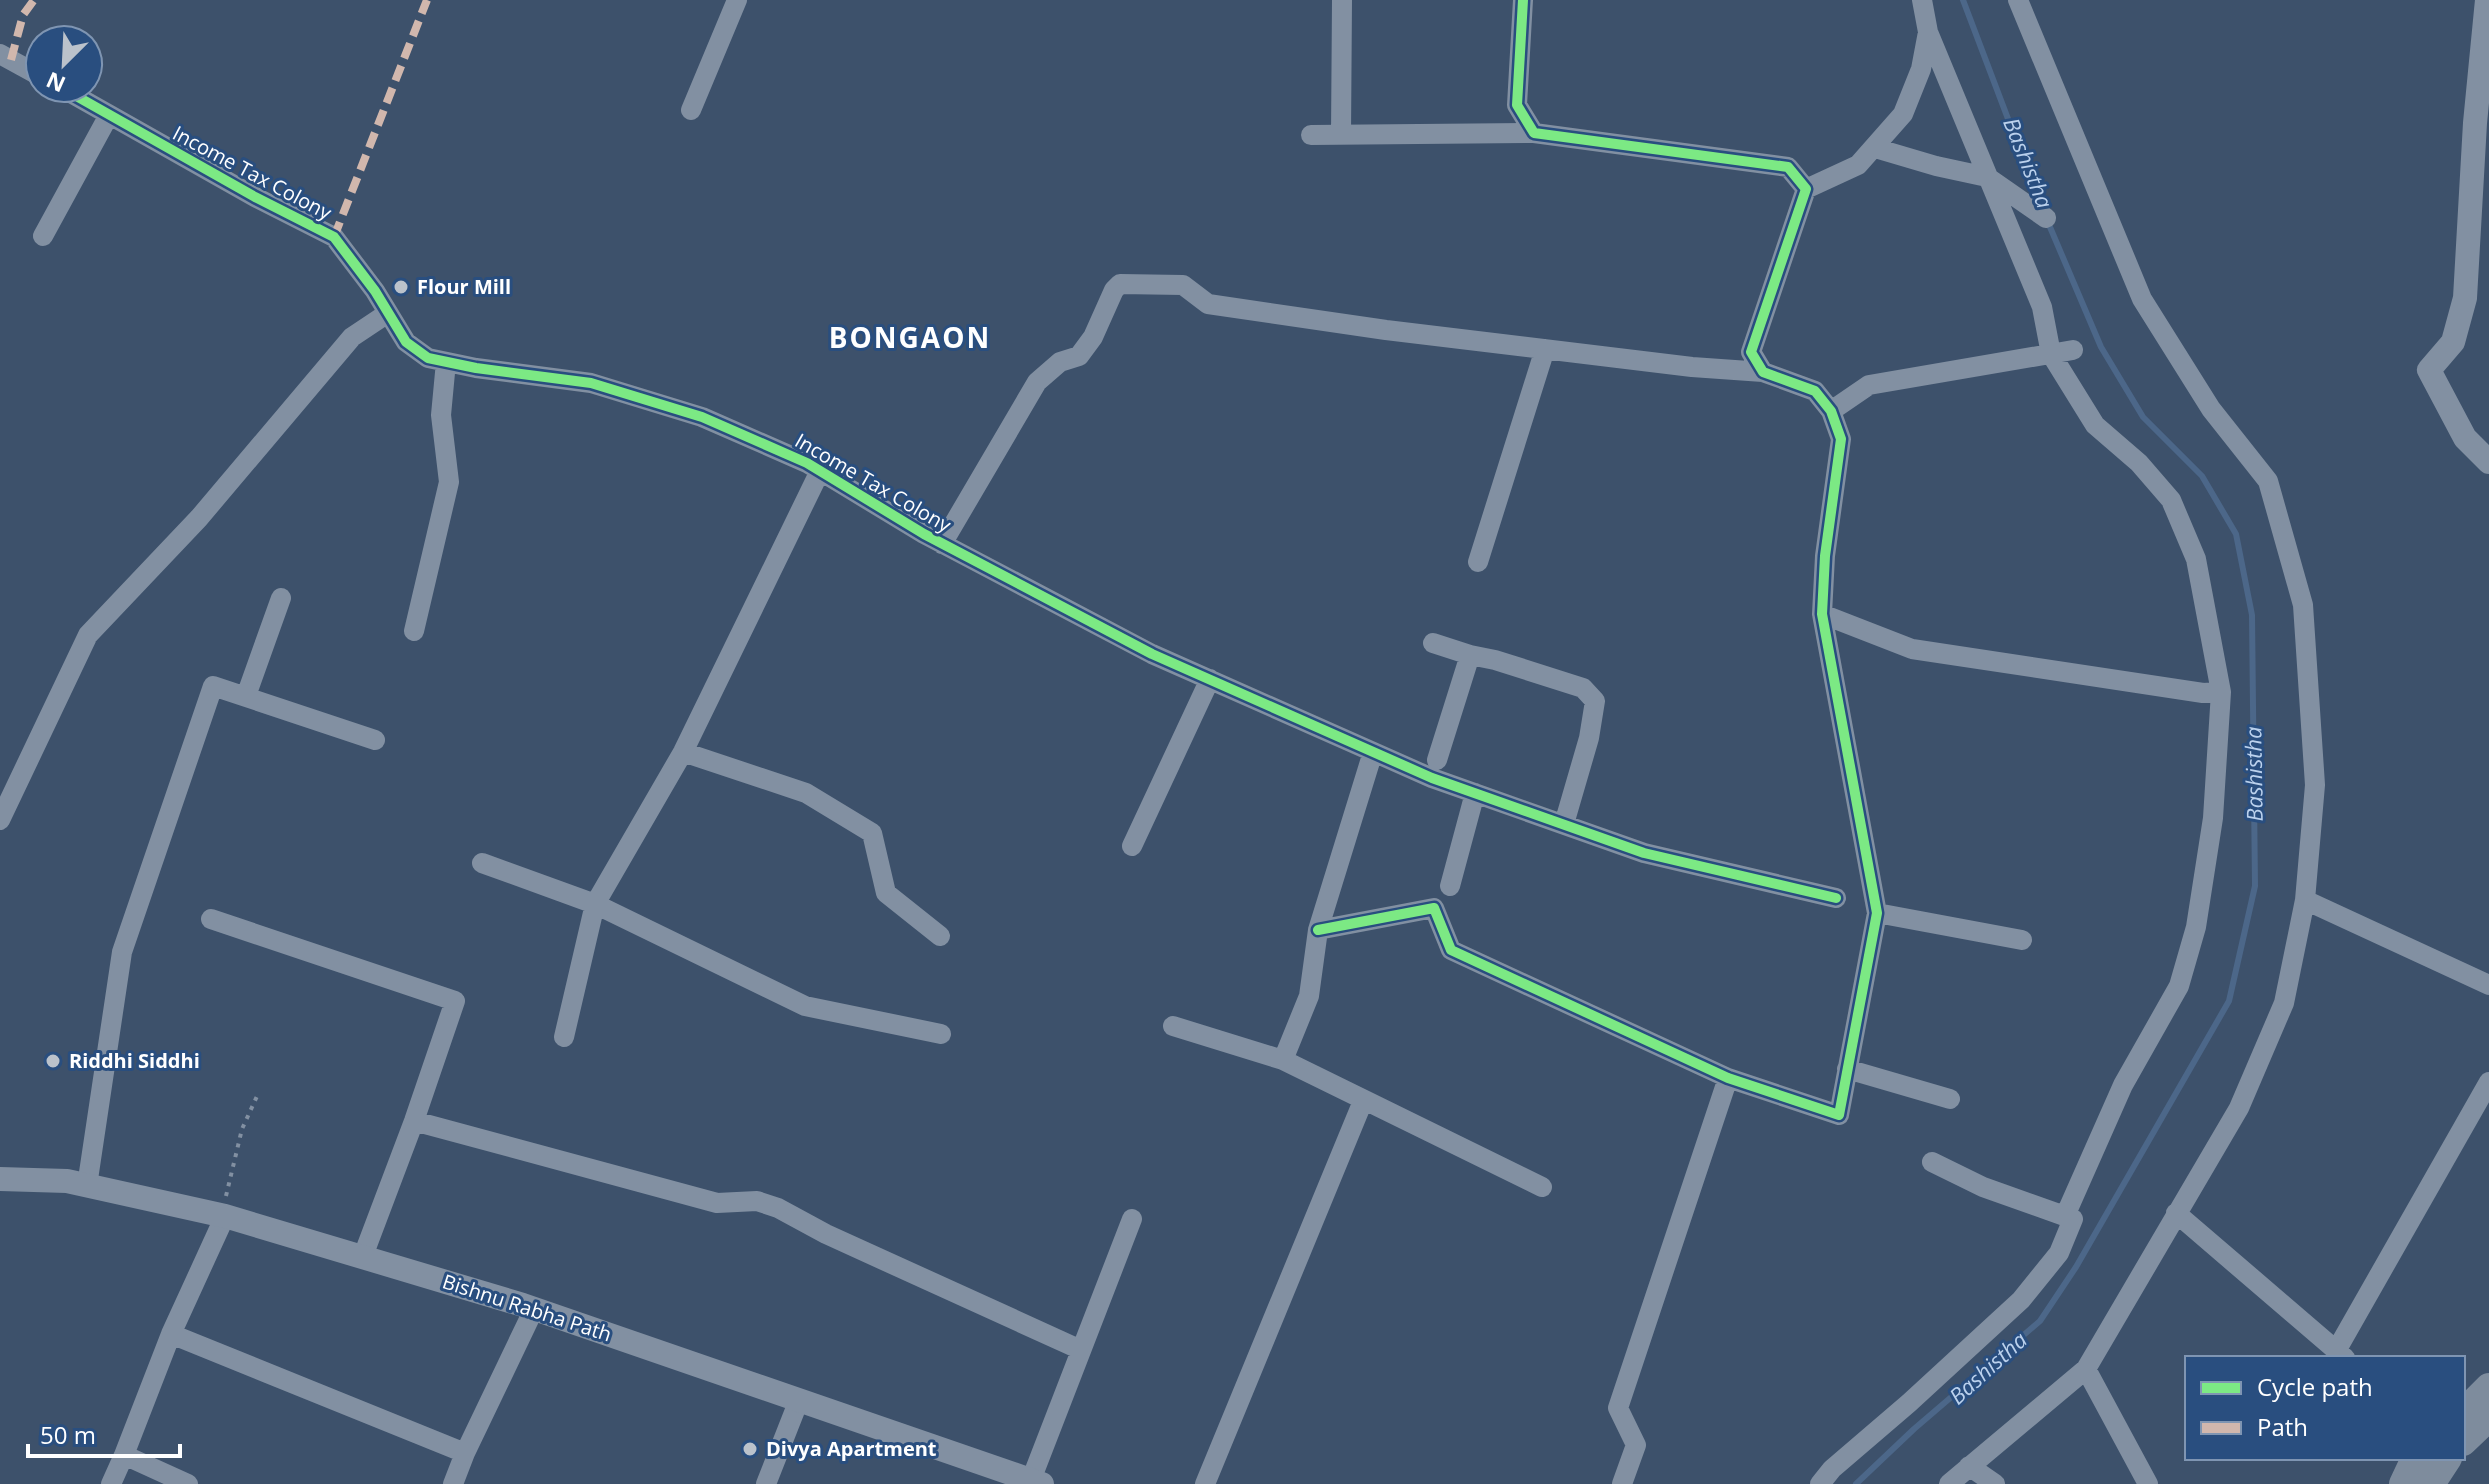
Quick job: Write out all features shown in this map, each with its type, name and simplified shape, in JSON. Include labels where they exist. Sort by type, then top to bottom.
[{"type":"main road","points":[[2465,1411],[2489,1387]]},
{"type":"main road","points":[[2465,1440],[2489,1417]]},
{"type":"main road","points":[[2403,1484],[2418,1460]]},
{"type":"main road","points":[[2431,1484],[2447,1460]]},
{"type":"street","points":[[691,110],[737,0]]},
{"type":"street","points":[[1341,135],[1342,0]]},
{"type":"street","points":[[1523,0],[1517,105],[1534,133]]},
{"type":"street","points":[[1922,0],[1928,32],[2042,307],[2051,354],[2095,425],[2139,463],[2171,500],[2196,559],[2221,692],[2213,818],[2196,927],[2179,986],[2123,1085],[2065,1216]]},
{"type":"street","points":[[1949,1484],[2086,1369],[2239,1108],[2284,1003],[2305,900],[2315,785],[2303,605],[2268,481],[2211,409],[2142,299],[2018,0]]},
{"type":"street","points":[[2487,0],[2475,123],[2465,298],[2453,342],[2429,370],[2465,438],[2489,462]]},
{"type":"street","points":[[1763,372],[1751,352],[1806,189],[1858,165],[1903,114],[1921,69],[1928,32]]},
{"type":"street","points":[[0,54],[24,67]]},
{"type":"street","name":"Income Tax Colony","points":[[90,104],[255,197],[334,237],[406,342],[428,358],[476,368],[591,383],[702,417],[820,471],[942,544],[1152,654],[1432,778],[1644,853],[1836,898]]},
{"type":"street","points":[[43,236],[109,115]]},
{"type":"street","points":[[1311,135],[1534,133],[1788,167],[1806,189]]},
{"type":"street","points":[[1875,148],[1987,177],[2046,218]]},
{"type":"street","points":[[942,544],[1037,382],[1060,362],[1079,356],[1093,337],[1114,290],[1120,284],[1183,285],[1208,304],[1386,330],[1692,367],[1763,372],[1815,391],[1831,411],[1841,439],[1825,556],[1822,614],[1877,913],[1839,1115],[1728,1078],[1451,950],[1434,908],[1318,930]]},
{"type":"street","points":[[0,820],[88,635],[199,518],[352,337],[388,313]]},
{"type":"street","points":[[1478,562],[1545,349]]},
{"type":"street","points":[[1831,411],[1869,385],[2073,350]]},
{"type":"street","points":[[414,631],[449,482],[441,415],[446,362]]},
{"type":"street","points":[[564,1037],[595,904],[683,752],[820,471]]},
{"type":"street","points":[[246,696],[281,598]]},
{"type":"street","points":[[1822,614],[1912,649],[2203,693],[2221,692]]},
{"type":"street","points":[[1433,643],[1583,688],[1595,701],[1589,738],[1564,824]]},
{"type":"street","points":[[1437,760],[1470,655]]},
{"type":"street","points":[[1132,846],[1210,679]]},
{"type":"street","points":[[87,1186],[122,952],[213,686],[375,740]]},
{"type":"street","points":[[683,752],[806,793],[872,833],[886,893],[940,936]]},
{"type":"street","points":[[1283,1060],[1309,996],[1318,930],[1373,752]]},
{"type":"street","points":[[1450,886],[1475,793]]},
{"type":"street","points":[[482,863],[595,904],[805,1006],[941,1034]]},
{"type":"street","points":[[2305,900],[2489,985]]},
{"type":"street","points":[[1877,913],[2022,940]]},
{"type":"street","points":[[211,919],[455,1001],[363,1256]]},
{"type":"street","points":[[1173,1026],[1283,1060],[1542,1187]]},
{"type":"street","points":[[1847,1069],[1950,1099]]},
{"type":"street","points":[[1622,1484],[1636,1445],[1618,1408],[1728,1078]]},
{"type":"street","points":[[2176,1213],[2341,1354],[2489,1082]]},
{"type":"street","points":[[1205,1484],[1363,1101]]},
{"type":"street","points":[[414,1121],[717,1203],[757,1201],[778,1208],[826,1234],[1081,1350]]},
{"type":"street","points":[[1820,1484],[1832,1469],[2021,1300],[2059,1253],[2073,1219],[1983,1187],[1932,1162]]},
{"type":"street","name":"Bishnu Rabha Path","points":[[0,1179],[67,1181],[224,1209],[534,1309],[1037,1482]]},
{"type":"street","points":[[111,1484],[224,1209]]},
{"type":"street","points":[[1037,1482],[1081,1350],[1132,1219]]},
{"type":"street","points":[[453,1484],[534,1309]]},
{"type":"street","points":[[171,1334],[465,1453]]},
{"type":"street","points":[[2086,1369],[2148,1484]]},
{"type":"street","points":[[766,1484],[799,1400]]},
{"type":"street","points":[[124,1455],[188,1484]]},
{"type":"street","points":[[1969,1466],[1995,1484]]},
{"type":"path","points":[[224,1209],[242,1129],[258,1094]]},
{"type":"waterway","name":"Bashistha","points":[[1963,0],[2041,206]]},
{"type":"waterway","name":"Bashistha","points":[[1856,1484],[1914,1429],[2040,1321],[2076,1267],[2229,1001],[2255,886],[2252,615],[2236,534],[2202,476],[2143,417],[2101,347],[2047,220]]},
{"type":"marked path","points":[[11,60],[23,15],[34,0]]},
{"type":"marked path","points":[[334,237],[427,0]]},
{"type":"cycle path","points":[[1318,930],[1434,908],[1451,950],[1728,1078],[1839,1115],[1877,913],[1822,614],[1825,556],[1841,439],[1831,411],[1815,391],[1763,372],[1751,352],[1806,189],[1788,167],[1534,133],[1517,105],[1523,0]]},
{"type":"cycle path","points":[[90,104],[255,197],[334,237],[375,291],[406,342],[428,358],[476,368],[591,383],[702,417],[807,463],[924,534],[1152,654],[1432,778],[1644,853],[1836,898]]},
{"type":"place","name":"Flour Mill","points":[[401,287]]},
{"type":"place","name":"Riddhi Siddhi","points":[[53,1061]]},
{"type":"place","name":"Divya Apartment","points":[[750,1449]]},
{"type":"district","name":"BONGAON","points":[[910,338]]}]
